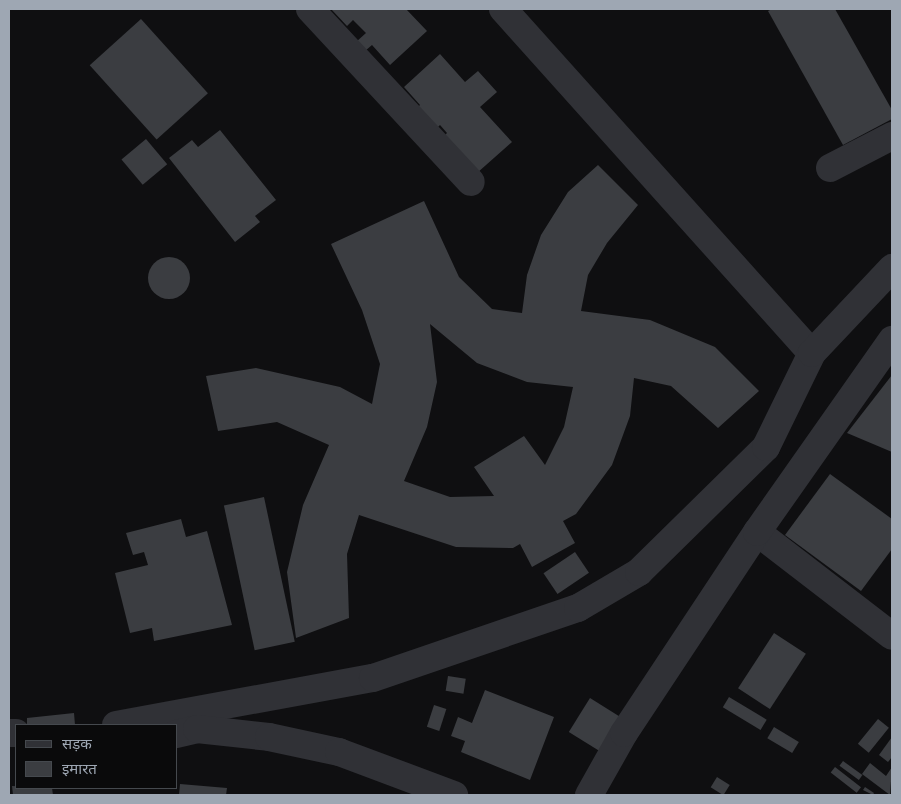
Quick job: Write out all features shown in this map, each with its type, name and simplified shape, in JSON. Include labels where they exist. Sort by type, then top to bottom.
[{"type":"street","points":[[310,9],[471,182]]},
{"type":"street","points":[[503,9],[812,354]]},
{"type":"street","points":[[830,168],[892,136]]},
{"type":"street","points":[[121,724],[373,678],[578,608],[639,572],[766,447],[812,354],[892,268]]},
{"type":"street","points":[[590,795],[624,732],[757,532],[892,340]]},
{"type":"street","points":[[757,532],[892,636]]},
{"type":"street","points":[[178,733],[197,728],[269,737],[339,752],[454,795]]},
{"type":"building","points":[[331,9],[406,9],[427,31],[390,65],[372,45],[365,51],[356,42],[366,33],[353,20],[347,26]]},
{"type":"building","points":[[772,9],[835,9],[892,110],[892,119],[843,145],[768,11]]},
{"type":"building","points":[[141,19],[208,93],[157,139],[90,65]]},
{"type":"building","points":[[440,54],[465,82],[478,71],[497,92],[480,107],[512,142],[477,173],[439,141],[447,133],[440,125],[432,133],[413,112],[420,105],[404,87]]},
{"type":"building","points":[[220,130],[276,200],[255,216],[260,222],[235,242],[169,158],[192,140],[198,147]]},
{"type":"building","points":[[146,139],[167,164],[143,185],[121,160]]},
{"type":"building","points":[[598,165],[638,205],[607,243],[588,275],[581,311],[650,320],[715,347],[759,391],[718,428],[671,386],[634,378],[630,416],[612,465],[576,514],[563,521],[575,543],[532,567],[520,544],[513,548],[456,547],[359,515],[347,554],[349,618],[296,638],[287,572],[303,505],[329,445],[277,422],[218,431],[206,376],[256,368],[340,387],[372,404],[380,364],[362,310],[331,244],[424,201],[459,277],[492,309],[522,313],[527,275],[541,235],[568,192]],"holes":[[[430,324],[477,363],[527,382],[573,387],[564,427],[545,465],[524,436],[474,467],[494,496],[450,497],[404,481],[427,427],[437,382]]]},
{"type":"building","points":[[165,257],[173,257],[184,263],[190,278],[184,293],[173,299],[165,299],[154,293],[148,282],[148,274],[154,263]]},
{"type":"building","points":[[892,375],[892,452],[847,433]]},
{"type":"building","points":[[830,474],[892,519],[892,549],[861,591],[785,535]]},
{"type":"building","points":[[264,497],[295,642],[255,650],[224,506]]},
{"type":"building","points":[[181,519],[186,537],[207,531],[232,625],[154,641],[152,628],[130,633],[115,573],[148,565],[144,552],[133,555],[126,533]]},
{"type":"building","points":[[575,552],[589,573],[557,594],[543,573]]},
{"type":"building","points":[[774,633],[806,654],[770,709],[738,688]]},
{"type":"building","points":[[448,676],[466,679],[463,694],[446,691]]},
{"type":"building","points":[[485,690],[554,717],[530,780],[461,752],[465,741],[451,736],[458,717],[472,723]]},
{"type":"building","points":[[729,697],[767,720],[761,730],[723,707]]},
{"type":"building","points":[[590,698],[624,719],[603,753],[569,732]]},
{"type":"building","points":[[434,705],[446,709],[439,731],[427,727]]},
{"type":"building","points":[[74,713],[75,724],[27,724],[27,718]]},
{"type":"building","points":[[878,719],[889,728],[869,753],[858,744]]},
{"type":"building","points":[[774,727],[799,742],[792,753],[767,738]]},
{"type":"building","points":[[892,737],[892,757],[888,762],[879,755]]},
{"type":"building","points":[[843,761],[862,775],[859,780],[839,766]]},
{"type":"building","points":[[870,763],[886,776],[892,767],[890,795],[862,774]]},
{"type":"building","points":[[835,767],[861,787],[857,793],[831,773]]},
{"type":"building","points":[[717,777],[730,785],[723,795],[711,787]]},
{"type":"building","points":[[180,784],[227,788],[226,795],[179,795]]},
{"type":"building","points":[[12,786],[15,786],[15,789],[52,789],[53,795],[13,795]]},
{"type":"building","points":[[865,787],[874,793],[873,795],[863,790]]}]
